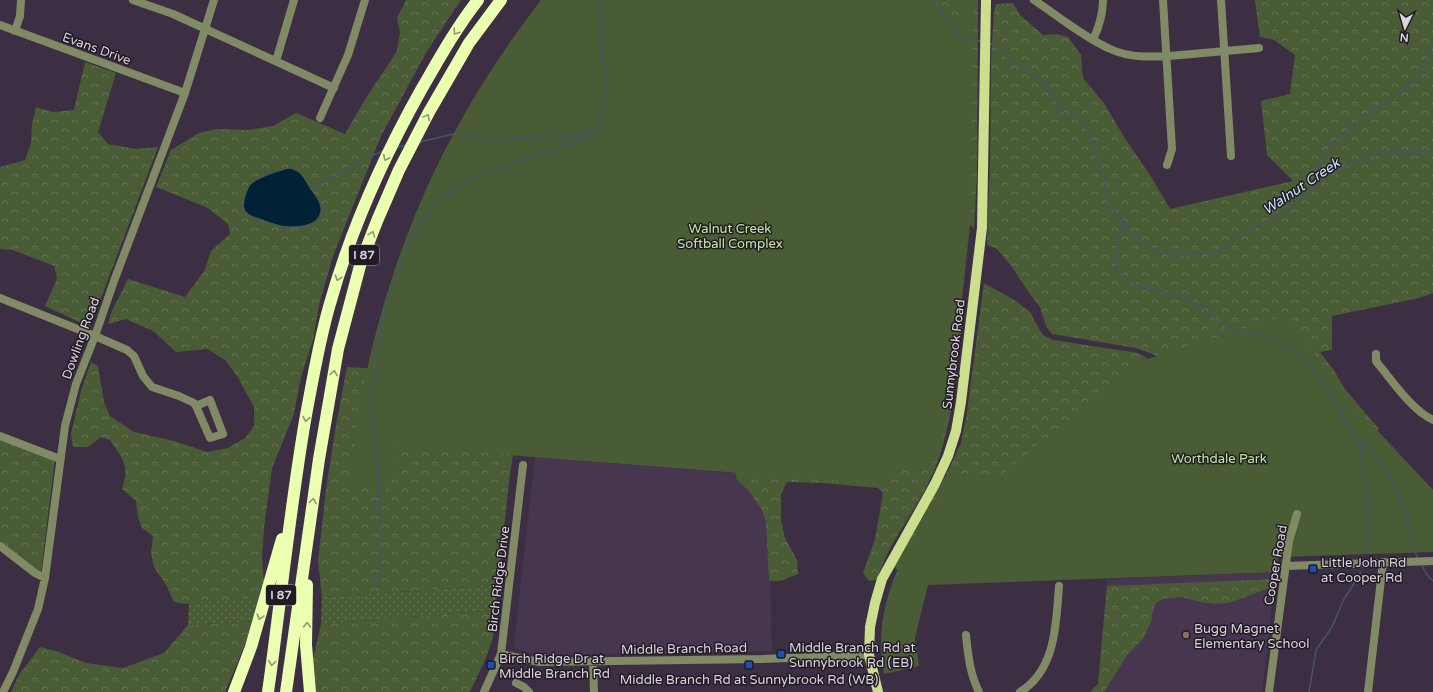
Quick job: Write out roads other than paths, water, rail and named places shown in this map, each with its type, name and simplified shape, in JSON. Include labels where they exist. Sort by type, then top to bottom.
[{"type":"highway","name":"I 87","points":[[268,692],[293,499],[310,396],[329,306],[350,244],[379,172],[403,122],[444,51],[478,0]]},
{"type":"highway","name":"I 87","points":[[286,692],[319,459],[338,349],[361,262],[399,170],[429,112],[469,43],[501,0]]},
{"type":"highway","points":[[234,692],[251,647],[293,499]]},
{"type":"highway","points":[[307,540],[306,645],[310,692]]},
{"type":"main road","name":"Sunnybrook Road","points":[[878,692],[869,656],[870,627],[882,579],[935,484],[948,456],[956,431],[982,228],[986,0]]},
{"type":"street","points":[[15,31],[20,16],[21,0]]},
{"type":"street","points":[[133,0],[173,14],[334,88]]},
{"type":"street","name":"Dowling Road","points":[[3,692],[13,672],[38,609],[45,578],[65,426],[76,384],[185,93],[214,0]]},
{"type":"street","points":[[276,61],[294,0]]},
{"type":"street","points":[[320,118],[348,55],[365,0]]},
{"type":"street","points":[[1034,0],[1092,40],[1109,49],[1128,55],[1166,56],[1259,48]]},
{"type":"street","points":[[1092,40],[1097,31],[1103,12],[1103,0]]},
{"type":"street","points":[[1163,0],[1172,149],[1167,165]]},
{"type":"street","points":[[1221,0],[1230,156]]},
{"type":"street","name":"Evans Drive","points":[[0,25],[185,93]]},
{"type":"street","points":[[0,298],[127,350],[134,356],[143,376],[152,387],[179,396],[194,403],[210,438],[223,434],[210,400],[196,406]]},
{"type":"street","points":[[1376,354],[1376,361],[1378,365],[1427,418],[1433,420]]},
{"type":"street","points":[[0,436],[60,459]]},
{"type":"street","name":"Birch Ridge Drive","points":[[484,692],[501,654],[523,465]]},
{"type":"street","name":"Cooper Road","points":[[1269,692],[1289,540],[1297,514]]},
{"type":"street","points":[[0,546],[35,573],[45,578]]},
{"type":"street","points":[[1285,566],[1433,560]]},
{"type":"street","points":[[1368,692],[1383,562]]},
{"type":"street","points":[[1020,692],[1029,686],[1041,672],[1050,653],[1055,632],[1059,586]]},
{"type":"street","points":[[966,635],[973,681],[979,692]]},
{"type":"street","name":"Middle Branch Road","points":[[501,654],[539,662],[869,656]]},
{"type":"street","points":[[592,661],[594,692]]},
{"type":"street","points":[[516,683],[524,687],[528,692]]},
{"type":"water","points":[[289,168],[302,175],[319,200],[321,209],[320,215],[316,220],[312,223],[299,227],[286,227],[248,214],[244,209],[244,201],[247,190],[251,184],[265,176]]},
{"type":"waterway","points":[[374,582],[379,571],[380,556],[378,464],[370,399],[382,321],[410,241],[434,205],[470,178],[570,143],[596,131],[607,99],[607,83],[602,55],[602,13],[600,0]]},
{"type":"waterway","name":"Walnut Creek","points":[[933,0],[961,37],[965,39],[982,41]]},
{"type":"waterway","name":"Walnut Creek","points":[[989,43],[996,47],[1010,62],[1027,71],[1046,86],[1060,108],[1065,113],[1076,118],[1085,127],[1091,138],[1103,175],[1109,204],[1134,235],[1157,252],[1175,256],[1217,252],[1246,232],[1276,217],[1332,173],[1346,166],[1387,151],[1433,153]]},
{"type":"waterway","points":[[1314,188],[1316,170],[1332,143],[1360,119],[1400,92],[1419,76],[1433,45]]},
{"type":"waterway","points":[[420,142],[458,133],[464,133],[489,140],[559,137],[592,132]]},
{"type":"waterway","points":[[397,147],[407,145]]},
{"type":"waterway","points":[[311,189],[364,159],[384,151]]},
{"type":"waterway","points":[[1125,223],[1119,237],[1116,257],[1120,272],[1139,286],[1184,297],[1198,305],[1227,328],[1260,334],[1274,339],[1304,359],[1329,391],[1342,417],[1358,442],[1362,454],[1367,487],[1366,510],[1369,532],[1365,552]]},
{"type":"waterway","points":[[1358,442],[1370,450],[1394,483],[1403,505],[1418,559]]},
{"type":"waterway","points":[[1421,564],[1427,575],[1433,581]]},
{"type":"waterway","points":[[1309,692],[1316,650],[1332,627],[1344,599],[1361,572]]},
{"type":"place","name":"Little John Rd at Cooper Rd","points":[[1313,569]]},
{"type":"place","name":"Bugg Magnet Elementary School","points":[[1186,635]]},
{"type":"place","name":"Middle Branch Rd at Sunnybrook Rd (EB)","points":[[781,654]]},
{"type":"place","name":"Birch Ridge Dr at Middle Branch Rd","points":[[491,665]]},
{"type":"place","name":"Middle Branch Rd at Sunnybrook Rd (WB)","points":[[749,665]]},
{"type":"park label","name":"Walnut Creek Softball Complex","points":[[730,236]]},
{"type":"park label","name":"Worthdale Park","points":[[1219,458]]}]
